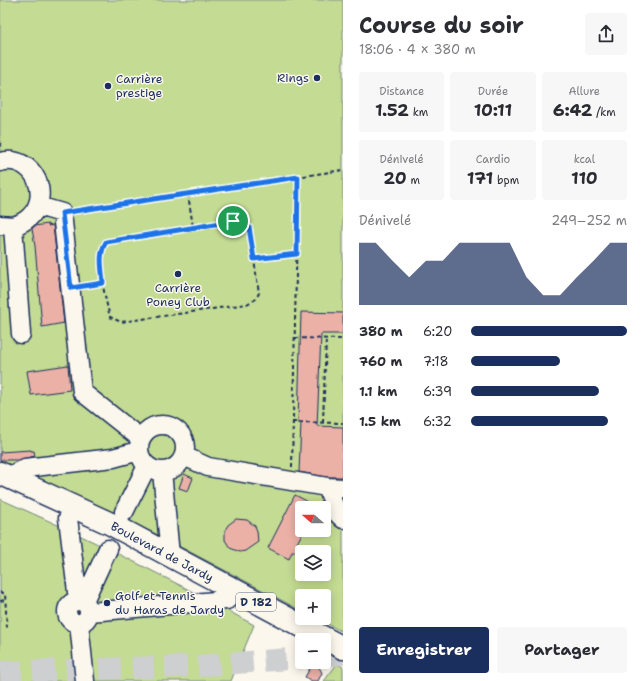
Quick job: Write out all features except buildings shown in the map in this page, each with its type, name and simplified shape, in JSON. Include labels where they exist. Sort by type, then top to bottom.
[{"type":"main road","name":"Boulevard de Jardy","points":[[3,479],[68,518],[106,535],[295,635]]},
{"type":"main road","name":"Boulevard de Jardy","points":[[3,479],[111,524],[343,648]]},
{"type":"main road","points":[[331,654],[343,660]]},
{"type":"lane","points":[[0,162],[6,160],[16,161],[31,170],[37,180],[40,193],[38,206],[31,217],[21,223],[6,225],[22,334]]},
{"type":"lane","points":[[38,206],[62,213],[82,392],[147,457],[172,470],[178,465],[184,456],[185,448],[183,438],[179,432],[170,426],[160,425],[152,427],[145,432],[147,457],[170,555]]},
{"type":"lane","points":[[184,456],[208,466],[335,487],[337,513],[343,519]]},
{"type":"lane","points":[[3,479],[25,468],[114,458],[147,457]]},
{"type":"lane","points":[[124,512],[147,457]]},
{"type":"lane","points":[[68,518],[83,609],[85,681]]},
{"type":"lane","points":[[83,609],[108,549]]},
{"type":"lane","points":[[83,609],[227,600]]},
{"type":"path","points":[[62,213],[343,170]]},
{"type":"path","points":[[293,480],[292,422],[298,177]]},
{"type":"path","points":[[188,194],[193,227]]},
{"type":"path","points":[[233,221],[243,222],[249,227],[259,293],[256,299],[247,304],[120,322],[110,317],[103,283],[100,256],[102,248],[106,242],[193,227],[233,221]]},
{"type":"path","points":[[254,259],[297,254]]},
{"type":"path","points":[[71,288],[103,283]]},
{"type":"path","points":[[295,338],[343,339]]},
{"type":"path","points":[[323,422],[326,338]]},
{"type":"path","points":[[292,422],[343,423]]},
{"type":"path","points":[[0,592],[5,594],[7,628]]},
{"type":"path","points":[[0,601],[5,600]]},
{"type":"green space","points":[[0,0],[343,0],[343,632],[330,625],[331,625],[331,589],[295,589],[295,607],[156,534],[0,460]]},
{"type":"green space","name":"Golf et Tennis du Haras de Jardy","points":[[0,499],[65,528],[128,559],[192,591],[254,625],[231,681],[0,681]]},
{"type":"green space","points":[[337,664],[343,667],[343,681],[324,681]]},
{"type":"tunnel","points":[[331,655],[343,654]]},
{"type":"tunnel","points":[[0,672],[196,666],[295,659]]},
{"type":"place","name":"Rings","points":[[317,78]]},
{"type":"place","name":"Carrière prestige","points":[[108,86]]},
{"type":"place","name":"Carrière Poney Club","points":[[178,274]]},
{"type":"place","name":"Golf et Tennis du Haras de Jardy","points":[[107,603]]},
{"type":"route","points":[[298,177],[297,254],[254,259],[249,227],[243,222],[233,221],[106,242],[102,248],[100,256],[103,283],[71,288],[62,213],[298,177]]}]
